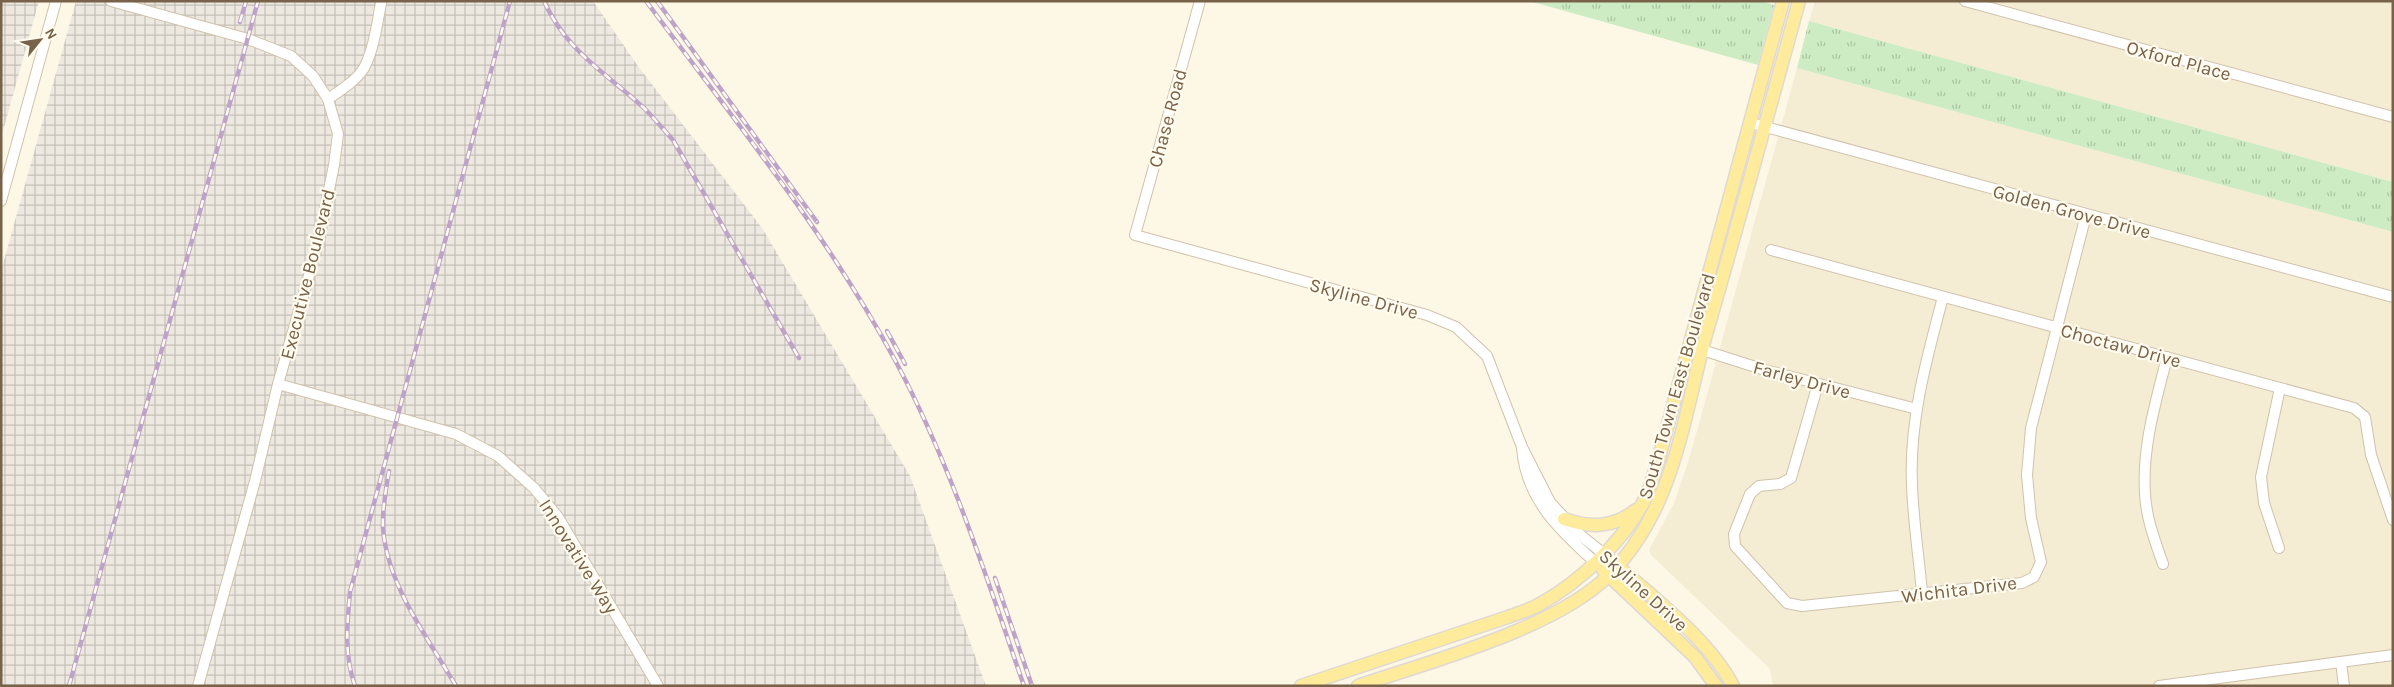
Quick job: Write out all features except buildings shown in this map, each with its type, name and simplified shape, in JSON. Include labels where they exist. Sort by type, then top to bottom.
[{"type":"main road","name":"South Town East Boulevard","points":[[1301,686],[1539,605],[1568,586],[1600,559],[1633,520],[1642,505],[1658,461],[1784,1]]},
{"type":"main road","name":"South Town East Boulevard","points":[[1358,686],[1480,645],[1542,619],[1570,604],[1608,576],[1646,528],[1668,481],[1702,350],[1799,1]]},
{"type":"main road","points":[[1564,519],[1580,525],[1603,525],[1624,519],[1642,505]]},
{"type":"main road","name":"Skyline Drive","points":[[1600,559],[1617,566],[1693,634],[1721,666],[1733,686]]},
{"type":"main road","name":"Skyline Drive","points":[[1600,559],[1608,576],[1695,657],[1716,686]]},
{"type":"street","points":[[1,200],[56,1]]},
{"type":"street","name":"Executive Boulevard","points":[[111,1],[248,39],[291,56],[313,76],[328,99],[338,134],[334,165],[318,244],[278,384],[255,481],[198,686]]},
{"type":"street","name":"Chase Road","points":[[1135,235],[1200,1]]},
{"type":"street","name":"Oxford Place","points":[[1965,1],[2393,117]]},
{"type":"street","points":[[328,99],[352,82],[364,68],[374,37],[381,3]]},
{"type":"street","name":"Golden Grove Drive","points":[[1751,123],[2393,298]]},
{"type":"street","name":"Wichita Drive","points":[[1818,384],[1791,478],[1780,484],[1759,486],[1750,494],[1734,534],[1735,546],[1787,602],[1802,606],[1922,594],[2022,583],[2034,577],[2041,562],[2031,518],[2027,475],[2031,428],[2086,215]]},
{"type":"street","name":"Skyline Drive","points":[[1135,235],[1427,315],[1456,327],[1487,356],[1522,447],[1531,461],[1550,502],[1600,559]]},
{"type":"street","name":"Choctaw Drive","points":[[1771,250],[2354,408],[2365,417],[2371,455],[2393,520]]},
{"type":"street","points":[[1922,594],[1912,482],[1916,409],[1926,357],[1943,297]]},
{"type":"street","name":"Farley Drive","points":[[1688,347],[1818,384],[1916,409]]},
{"type":"street","points":[[2163,564],[2149,523],[2144,494],[2146,442],[2167,357]]},
{"type":"street","name":"Innovative Way","points":[[278,384],[456,434],[498,456],[534,488],[558,517],[658,686]]},
{"type":"street","points":[[2279,548],[2264,503],[2260,477],[2280,388]]},
{"type":"street","name":"Skyline Drive","points":[[1522,447],[1523,466],[1533,493],[1548,517],[1600,559]]},
{"type":"street","points":[[2159,686],[2223,682],[2393,655]]},
{"type":"street","points":[[2341,662],[2344,686]]},
{"type":"shaded area","points":[[1,1],[39,1],[1,138]]},
{"type":"shaded area","points":[[76,1],[593,1],[638,66],[762,228],[910,476],[986,686],[1,686],[1,271]]},
{"type":"shaded area","points":[[1815,1],[2393,1],[2393,182],[1809,21]]},
{"type":"shaded area","points":[[1797,68],[2393,232],[2393,686],[1773,686],[1770,669],[1651,555],[1649,550],[1674,503],[1690,456]]},
{"type":"green space","points":[[1529,1],[1762,1],[1774,5],[1758,65]]},
{"type":"green space","points":[[1809,21],[2393,182],[2393,232],[1797,68]]},
{"type":"railway","points":[[240,22],[246,1]]},
{"type":"railway","points":[[69,686],[258,1]]},
{"type":"railway","points":[[355,686],[348,651],[347,628],[350,592],[510,1]]},
{"type":"railway","points":[[544,1],[553,19],[575,48],[644,108],[673,140],[799,358]]},
{"type":"railway","points":[[646,1],[810,222],[869,314],[896,362],[916,401],[951,481],[1024,686]]},
{"type":"railway","points":[[657,1],[817,222]]},
{"type":"railway","points":[[887,331],[905,364]]},
{"type":"railway","points":[[389,471],[383,528],[392,570],[410,610],[456,686]]},
{"type":"railway","points":[[995,578],[1032,686]]}]
